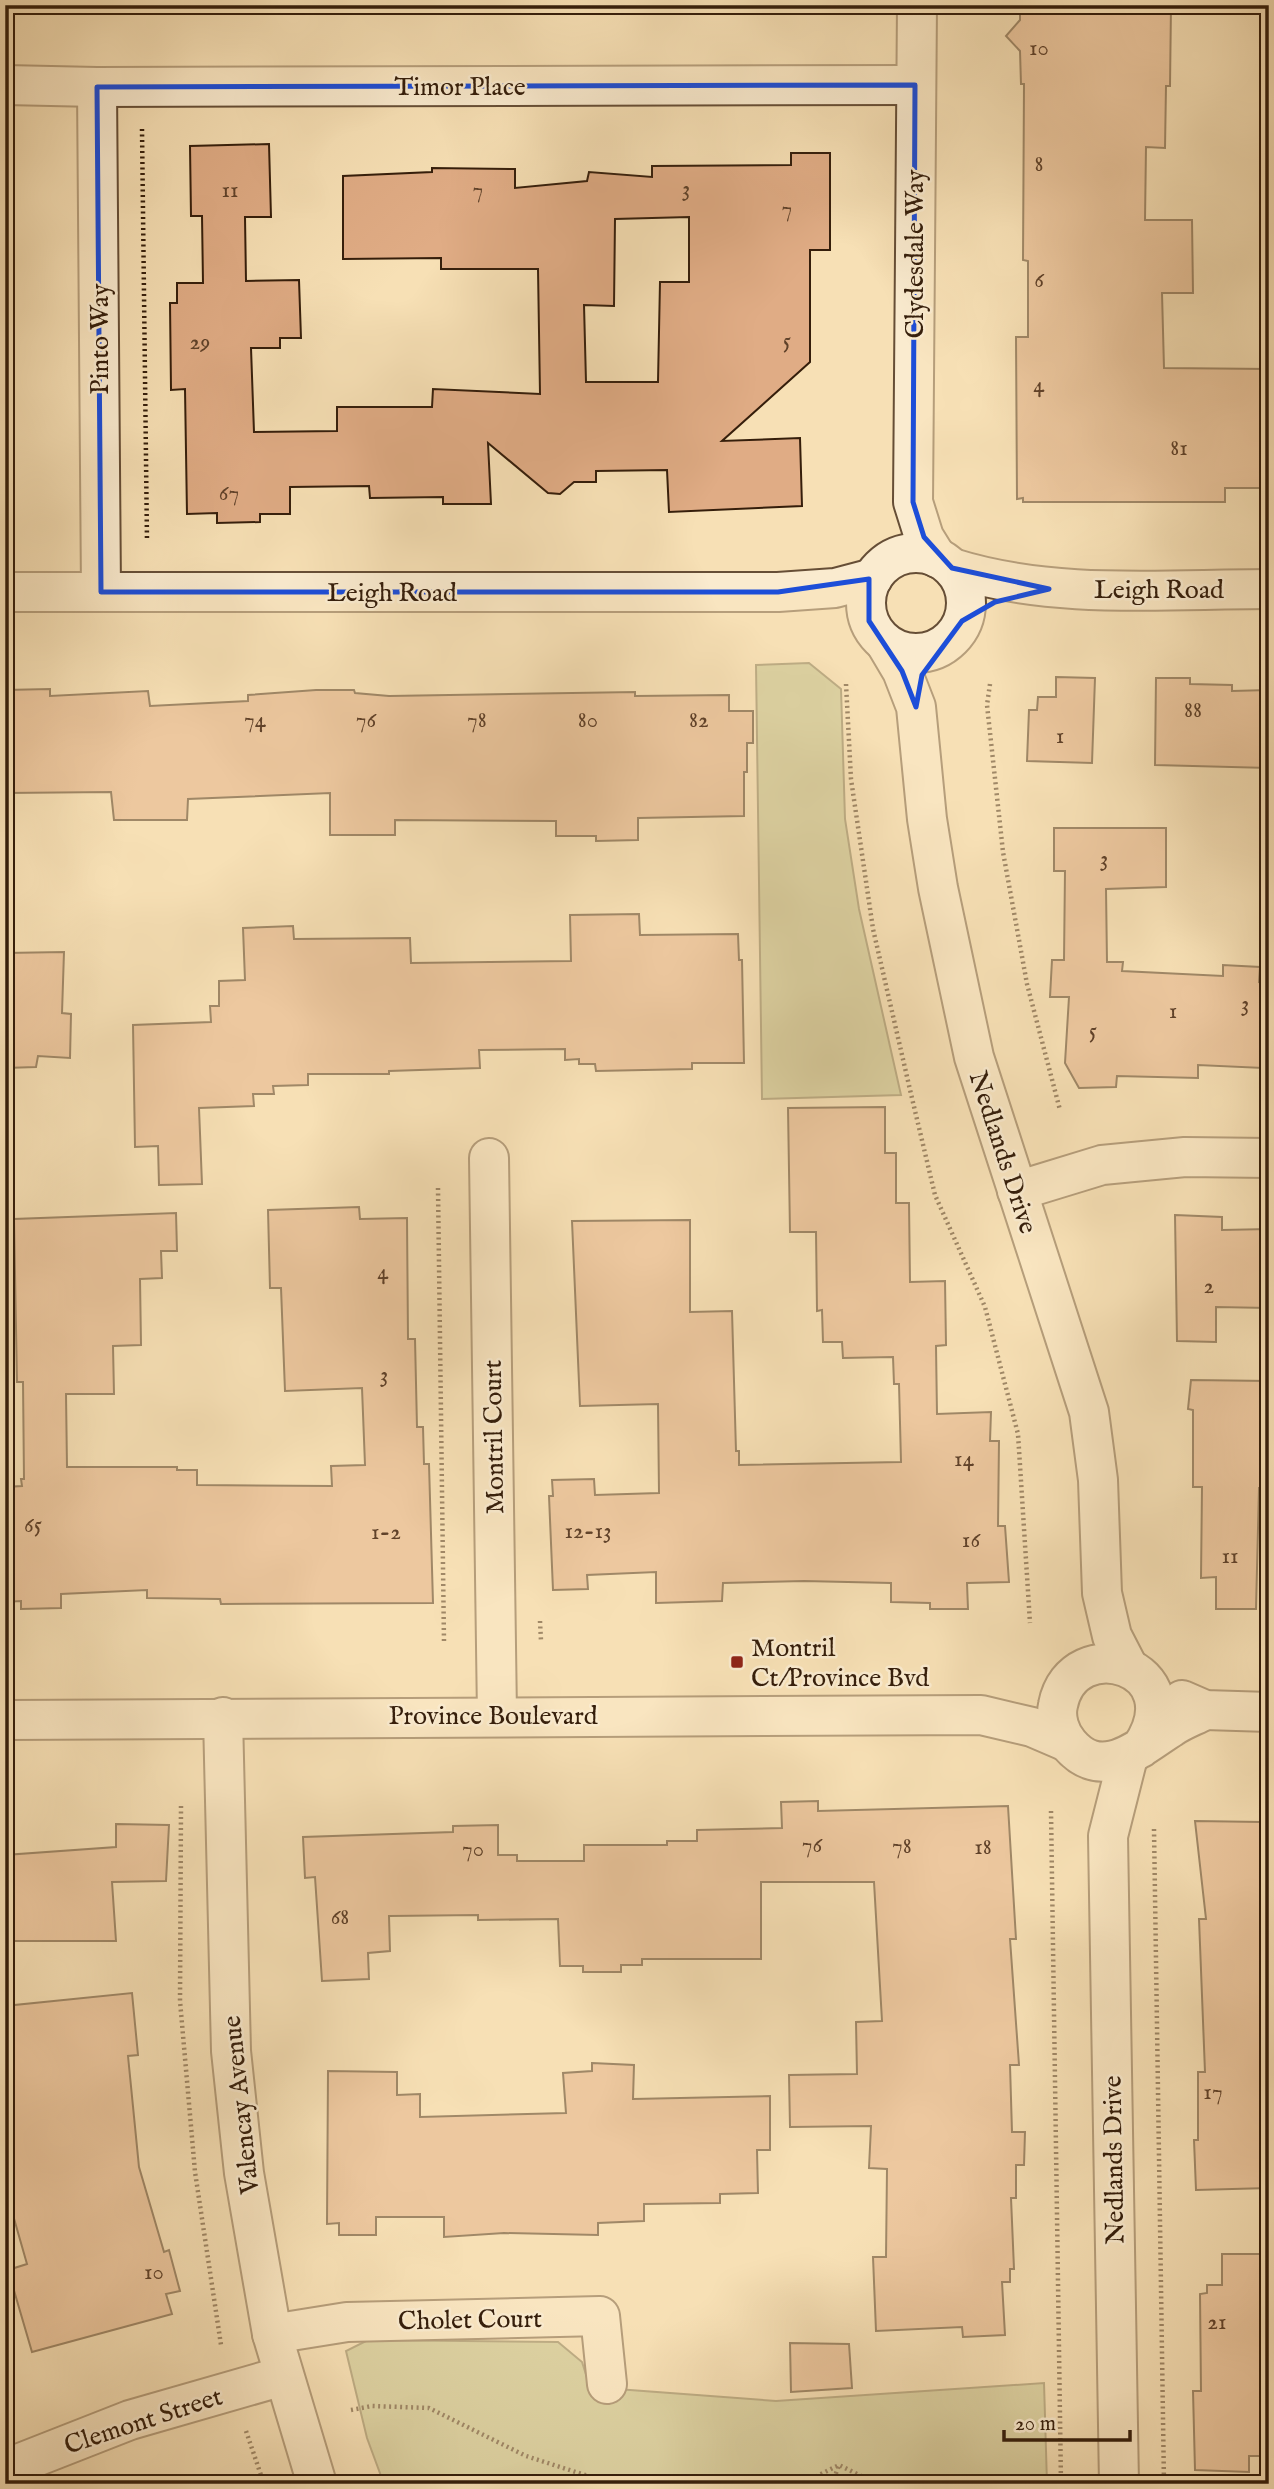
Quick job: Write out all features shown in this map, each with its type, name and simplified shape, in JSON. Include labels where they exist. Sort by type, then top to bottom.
[{"type":"street","name":"Clydesdale Way","points":[[916,708],[902,671],[881,639],[866,606],[878,572],[901,540],[913,502],[917,5]]},
{"type":"street","name":"Timor Place","points":[[5,85],[915,85]]},
{"type":"street","name":"Pinto Way","points":[[97,87],[101,592]]},
{"type":"street","name":"Clydesdale Way","points":[[913,502],[924,537],[965,593],[950,635],[922,675],[916,708]]},
{"type":"street","points":[[878,572],[909,554],[944,563]]},
{"type":"street","name":"Leigh Road","points":[[944,563],[993,581],[1049,589],[1269,589]]},
{"type":"street","name":"Leigh Road","points":[[5,592],[778,592],[835,587],[878,572]]},
{"type":"street","name":"Leigh Road","points":[[950,635],[995,602],[1049,589]]},
{"type":"street","name":"Leigh Road","points":[[778,592],[838,613],[881,639]]},
{"type":"street","points":[[881,639],[911,653],[950,635]]},
{"type":"street","name":"Nedlands Drive","points":[[916,708],[927,818],[950,957],[974,1057],[1089,1412],[1098,1480],[1102,1593]]},
{"type":"street","points":[[1017,1191],[1102,1165],[1185,1157],[1269,1158]]},
{"type":"street","name":"Montril Court","points":[[489,1158],[498,1715]]},
{"type":"street","points":[[1102,1593],[1112,1636],[1153,1694],[1157,1712],[1154,1730],[1135,1753],[1117,1790],[1108,1836]]},
{"type":"street","points":[[1102,1593],[1092,1637],[1057,1707],[1058,1724],[1092,1785],[1108,1836]]},
{"type":"street","name":"Province Boulevard","points":[[981,1714],[1068,1683],[1092,1665],[1114,1663],[1205,1710],[1269,1712]]},
{"type":"street","name":"Province Boulevard","points":[[5,1720],[981,1714],[1032,1727],[1072,1747],[1089,1759],[1108,1762],[1135,1753],[1173,1726],[1205,1710]]},
{"type":"street","name":"Valencay Avenue","points":[[223,1717],[231,2051],[244,2173],[272,2334],[317,2484]]},
{"type":"street","name":"Nedlands Drive","points":[[1108,1836],[1119,2484]]},
{"type":"street","name":"Cholet Court","points":[[272,2334],[347,2322],[600,2316],[607,2384]]},
{"type":"street","name":"Clemont Street","points":[[5,2469],[130,2420],[283,2376]]},
{"type":"path","points":[[142,129],[147,541]]},
{"type":"path","points":[[846,684],[851,779],[873,929],[935,1195],[985,1307],[1017,1433],[1030,1623]]},
{"type":"path","points":[[989,684],[987,705],[1003,852],[1027,984],[1060,1110]]},
{"type":"path","points":[[438,1188],[444,1642]]},
{"type":"path","points":[[1051,1811],[1061,2484]]},
{"type":"path","points":[[1154,1824],[1164,2484]]},
{"type":"path","points":[[351,2410],[372,2406],[429,2408],[526,2456],[613,2484]]},
{"type":"path","points":[[246,2431],[264,2484]]},
{"type":"path","points":[[801,2484],[839,2465]]},
{"type":"path","points":[[832,2484],[839,2465]]},
{"type":"path","points":[[839,2465],[877,2484]]},
{"type":"highlighted area","points":[[915,85],[913,502],[924,537],[952,568],[1049,589],[995,602],[962,621],[922,675],[916,707],[902,671],[869,621],[869,579],[778,592],[101,592],[97,87]]},
{"type":"green space","points":[[809,663],[841,689],[845,819],[859,909],[901,1095],[762,1099],[756,665]]},
{"type":"green space","points":[[368,2340],[558,2342],[582,2362],[590,2387],[776,2401],[1044,2383],[1047,2484],[384,2484],[367,2438],[346,2351]]},
{"type":"building","points":[[1020,5],[1171,5],[1170,86],[1166,86],[1165,148],[1146,147],[1145,220],[1192,220],[1193,293],[1162,293],[1164,368],[1269,369],[1269,488],[1225,488],[1225,502],[1023,502],[1023,498],[1017,499],[1016,337],[1028,337],[1028,261],[1023,260],[1024,84],[1021,84],[1020,51],[1006,36],[1020,20]]},
{"type":"building","points":[[269,144],[271,217],[245,217],[246,281],[299,280],[301,338],[280,338],[280,348],[251,348],[254,432],[337,431],[337,407],[432,407],[433,389],[540,394],[538,269],[441,269],[441,258],[343,259],[343,176],[432,172],[432,168],[515,169],[515,188],[587,181],[589,172],[652,177],[652,166],[791,165],[791,153],[830,153],[830,250],[810,250],[810,362],[722,441],[800,438],[802,506],[669,512],[667,470],[596,471],[596,482],[574,482],[560,494],[548,493],[488,443],[491,504],[443,504],[443,497],[370,498],[369,486],[290,487],[290,514],[260,514],[260,522],[217,523],[217,513],[187,514],[185,389],[171,390],[170,303],[177,303],[177,283],[203,283],[202,216],[191,216],[190,146]],"holes":[[[689,217],[689,282],[660,282],[658,382],[586,382],[584,305],[614,306],[615,219]]]},
{"type":"building","points":[[1056,677],[1095,678],[1092,763],[1027,761],[1029,710],[1037,710],[1038,697],[1056,697]]},
{"type":"building","points":[[1156,678],[1190,678],[1190,684],[1232,685],[1232,691],[1269,690],[1269,768],[1155,765]]},
{"type":"building","points":[[50,689],[50,696],[148,691],[150,706],[248,701],[248,695],[316,690],[354,690],[355,693],[389,696],[635,692],[635,696],[729,695],[729,711],[753,711],[753,743],[747,743],[747,772],[744,772],[744,816],[638,818],[638,840],[596,841],[596,836],[556,836],[556,821],[395,820],[395,835],[330,835],[330,793],[188,799],[187,820],[114,820],[111,792],[5,793],[5,690]]},
{"type":"building","points":[[1054,828],[1166,828],[1166,887],[1106,889],[1107,962],[1123,962],[1122,971],[1223,976],[1223,965],[1260,967],[1259,982],[1269,983],[1269,1023],[1264,1023],[1263,1068],[1198,1065],[1198,1078],[1117,1076],[1116,1087],[1079,1088],[1065,1063],[1069,997],[1050,997],[1052,960],[1064,960],[1065,871],[1054,871]]},
{"type":"building","points":[[639,914],[640,935],[738,934],[739,960],[742,960],[744,1063],[692,1063],[692,1069],[596,1071],[595,1064],[579,1064],[579,1059],[565,1060],[565,1049],[479,1050],[480,1068],[389,1071],[389,1074],[308,1074],[308,1085],[273,1086],[274,1094],[253,1094],[254,1106],[199,1108],[202,1184],[159,1185],[158,1146],[135,1147],[133,1025],[211,1022],[210,1006],[219,1006],[219,981],[245,980],[243,928],[293,926],[294,939],[410,938],[411,963],[571,961],[570,915]]},
{"type":"building","points":[[64,952],[62,1013],[71,1014],[70,1058],[38,1056],[36,1067],[5,1068],[5,953]]},
{"type":"building","points":[[885,1107],[885,1153],[896,1153],[896,1203],[909,1203],[910,1282],[945,1281],[946,1345],[936,1346],[937,1414],[991,1412],[990,1441],[999,1441],[998,1526],[1005,1526],[1009,1582],[967,1583],[968,1609],[930,1609],[930,1603],[891,1602],[891,1583],[804,1581],[723,1583],[722,1601],[656,1603],[656,1572],[587,1575],[588,1589],[553,1590],[549,1496],[553,1496],[552,1480],[594,1479],[595,1495],[659,1493],[658,1404],[580,1406],[572,1221],[690,1220],[690,1312],[732,1311],[736,1451],[739,1451],[739,1465],[901,1462],[899,1384],[894,1384],[893,1357],[843,1358],[842,1342],[823,1342],[822,1310],[817,1311],[816,1232],[790,1232],[788,1108]]},
{"type":"building","points":[[359,1207],[360,1219],[407,1218],[408,1339],[415,1339],[417,1427],[423,1427],[424,1464],[429,1464],[433,1603],[221,1604],[220,1599],[147,1598],[147,1590],[61,1594],[61,1608],[21,1609],[21,1601],[5,1602],[5,1487],[22,1486],[21,1479],[24,1479],[23,1382],[17,1382],[14,1219],[176,1213],[177,1251],[161,1251],[162,1278],[140,1279],[141,1345],[113,1346],[114,1394],[66,1394],[67,1467],[177,1467],[177,1470],[197,1470],[197,1485],[332,1486],[331,1466],[365,1465],[362,1388],[285,1391],[281,1288],[270,1288],[268,1210]]},
{"type":"building","points":[[1175,1215],[1222,1217],[1222,1230],[1269,1229],[1269,1308],[1216,1307],[1216,1342],[1177,1341]]},
{"type":"building","points":[[1191,1380],[1269,1381],[1269,1488],[1259,1488],[1256,1609],[1216,1609],[1216,1577],[1201,1578],[1202,1487],[1193,1487],[1193,1410],[1188,1409]]},
{"type":"building","points":[[818,1801],[818,1811],[1008,1806],[1016,1939],[1010,1939],[1019,2065],[1010,2065],[1012,2132],[1025,2132],[1024,2165],[1016,2165],[1016,2198],[1011,2198],[1014,2269],[1010,2269],[1010,2282],[1002,2282],[1005,2335],[963,2337],[962,2327],[876,2331],[873,2257],[886,2257],[887,2169],[869,2168],[871,2126],[790,2127],[789,2075],[857,2074],[856,2022],[882,2021],[874,1882],[761,1882],[761,1959],[642,1959],[642,1965],[621,1965],[621,1972],[583,1972],[583,1966],[560,1966],[558,1919],[478,1920],[478,1915],[389,1916],[390,1951],[368,1953],[369,1979],[322,1981],[315,1877],[305,1878],[303,1837],[453,1832],[453,1826],[498,1825],[498,1855],[517,1855],[517,1861],[584,1861],[584,1845],[667,1845],[667,1841],[697,1841],[697,1830],[782,1828],[781,1802]]},
{"type":"building","points":[[1195,1821],[1262,1822],[1265,1915],[1269,1915],[1269,2188],[1196,2190],[1194,2140],[1198,2140],[1198,2072],[1205,2072],[1199,1919],[1206,1919]]},
{"type":"building","points":[[116,1824],[169,1825],[166,1881],[112,1882],[116,1941],[5,1941],[5,1855],[116,1847]]},
{"type":"building","points":[[132,1993],[138,2055],[128,2056],[139,2167],[164,2252],[169,2250],[180,2291],[166,2294],[172,2314],[32,2352],[8,2270],[27,2264],[5,2187],[5,2006]]},
{"type":"building","points":[[592,2063],[634,2065],[633,2099],[770,2096],[770,2150],[757,2150],[758,2193],[720,2194],[720,2203],[644,2204],[644,2221],[598,2223],[598,2235],[504,2233],[444,2237],[444,2217],[376,2217],[376,2235],[339,2235],[339,2223],[327,2224],[328,2071],[397,2072],[397,2095],[420,2094],[420,2117],[566,2113],[563,2073],[592,2071]]},
{"type":"building","points":[[1222,2254],[1269,2254],[1269,2456],[1249,2456],[1249,2472],[1195,2470],[1193,2391],[1201,2391],[1200,2294],[1207,2293],[1207,2285],[1222,2285]]},
{"type":"building","points":[[790,2343],[849,2344],[852,2388],[791,2392]]},
{"type":"place","name":"Montril Ct/Province Bvd","points":[[737,1662]]}]
